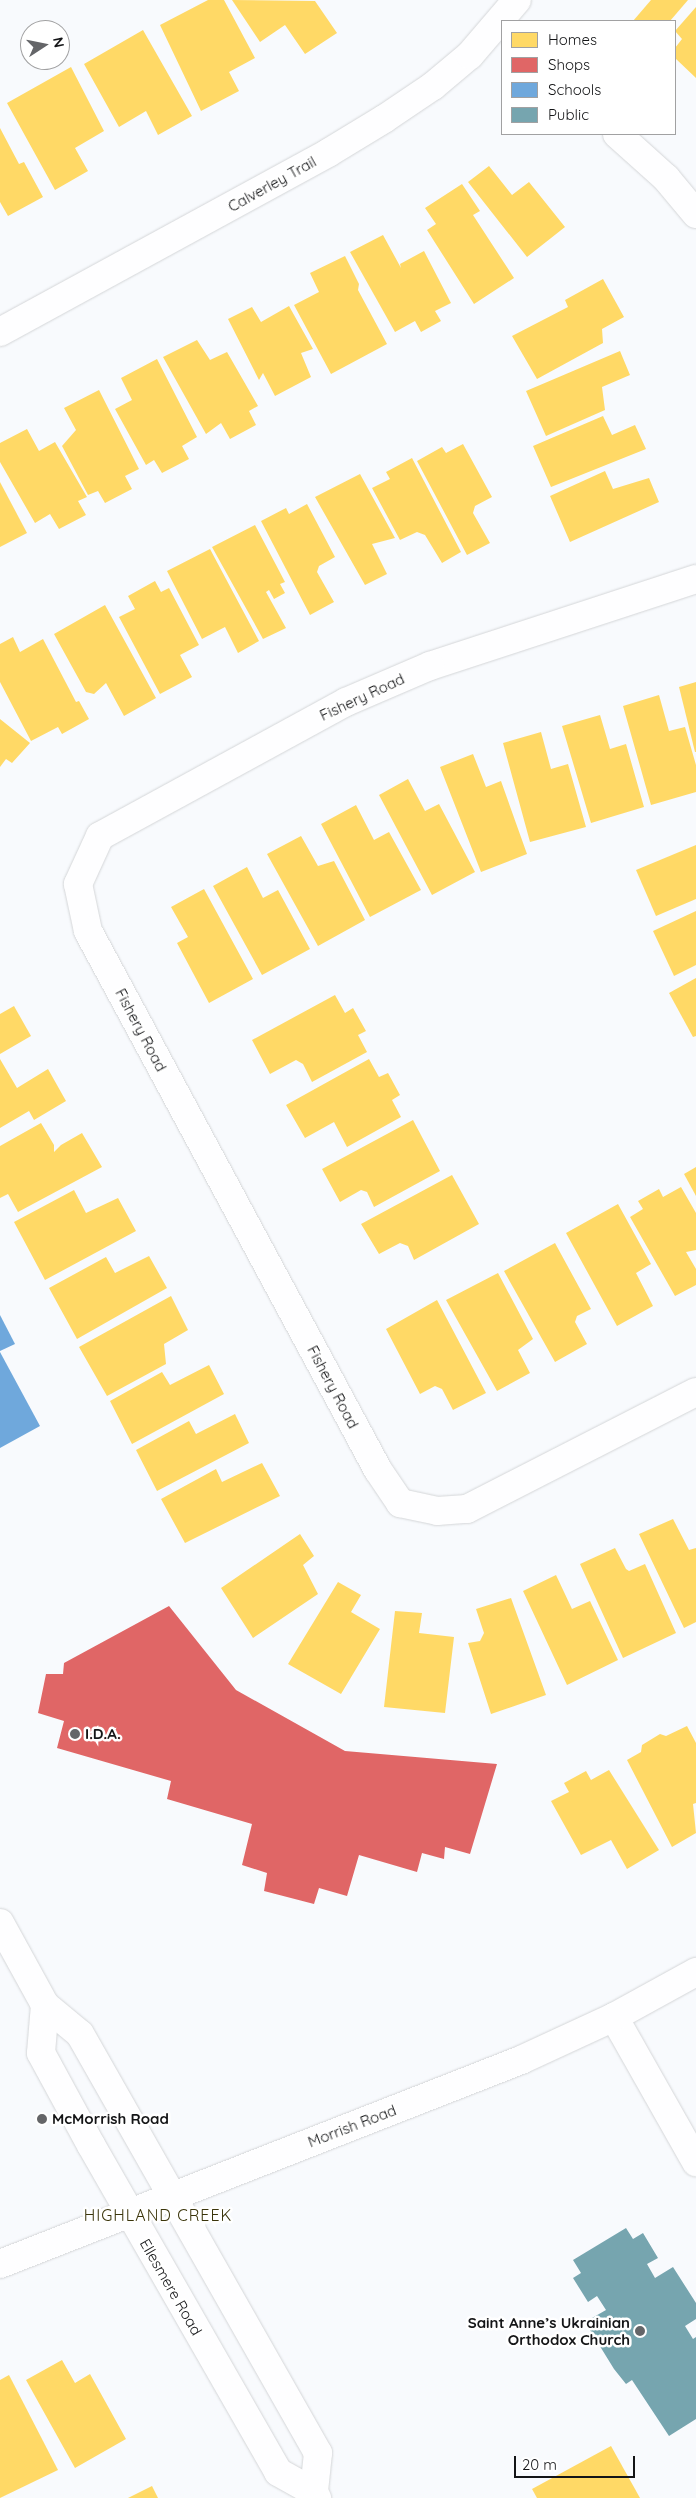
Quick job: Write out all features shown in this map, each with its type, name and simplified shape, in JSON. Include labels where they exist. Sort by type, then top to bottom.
[{"type":"street","name":"Calverley Trail","points":[[505,20],[517,0]]},
{"type":"street","name":"Calverley Trail","points":[[0,332],[328,153],[376,124],[432,86],[499,29]]},
{"type":"street","points":[[618,135],[666,178],[696,214]]},
{"type":"street","name":"Fishery Road","points":[[696,579],[430,666],[346,702],[100,836],[78,884],[88,931],[378,1470],[400,1503],[437,1511],[467,1509],[696,1392]]},
{"type":"street","name":"Ellesmere Road","points":[[0,1923],[45,2005],[80,2034],[170,2196],[318,2453],[315,2495],[278,2472],[41,2053],[45,2005]]},
{"type":"street","name":"Morrish Road","points":[[0,2264],[521,2060],[614,2017],[696,1972]]},
{"type":"street","points":[[614,2017],[696,2162]]},
{"type":"building: Homes","points":[[208,0],[224,0],[255,58],[229,72],[239,91],[201,111],[160,25]]},
{"type":"building: Homes","points":[[232,0],[315,1],[337,33],[305,54],[285,25],[260,42]]},
{"type":"building: Homes","points":[[651,0],[688,0],[671,20],[634,20]]},
{"type":"building: Homes","points":[[696,7],[696,78],[676,59],[676,47],[682,39],[676,30]]},
{"type":"building: Homes","points":[[143,30],[192,116],[158,135],[146,111],[119,127],[84,64]]},
{"type":"building: Homes","points":[[70,68],[104,131],[75,148],[88,171],[55,190],[7,103],[66,70],[70,70]]},
{"type":"building: Homes","points":[[0,128],[19,164],[24,162],[43,197],[8,216],[0,202]]},
{"type":"building: Homes","points":[[489,166],[512,195],[529,182],[565,227],[527,257],[468,182]]},
{"type":"building: Homes","points":[[462,184],[480,211],[473,215],[514,278],[474,304],[427,230],[436,224],[425,208]]},
{"type":"building: Homes","points":[[383,235],[401,268],[400,264],[424,251],[451,303],[435,311],[441,321],[421,332],[415,321],[395,332],[350,252]]},
{"type":"building: Homes","points":[[345,256],[359,284],[358,290],[387,344],[331,374],[294,305],[319,292],[310,273]]},
{"type":"building: Homes","points":[[603,279],[624,317],[602,329],[603,343],[537,379],[512,336],[568,307],[565,300]]},
{"type":"building: Homes","points":[[289,306],[313,349],[301,353],[311,377],[275,396],[263,373],[259,380],[228,319],[252,307],[261,322]]},
{"type":"building: Homes","points":[[197,340],[210,360],[227,352],[258,406],[249,411],[256,425],[230,439],[221,423],[206,434],[163,357]]},
{"type":"building: Homes","points":[[620,351],[630,375],[602,387],[605,410],[546,436],[526,391]]},
{"type":"building: Homes","points":[[157,359],[197,437],[182,446],[189,459],[162,473],[154,460],[146,465],[115,409],[132,400],[121,378]]},
{"type":"building: Homes","points":[[99,390],[139,469],[125,476],[132,489],[105,503],[98,491],[88,495],[62,446],[76,430],[64,408]]},
{"type":"building: Homes","points":[[603,416],[612,435],[635,425],[646,449],[551,487],[533,446]]},
{"type":"building: Homes","points":[[27,429],[39,451],[55,442],[87,497],[78,501],[86,515],[59,529],[50,514],[35,523],[0,462],[0,443]]},
{"type":"building: Homes","points":[[463,444],[492,497],[475,506],[473,513],[490,543],[467,555],[417,461],[442,447],[446,453]]},
{"type":"building: Homes","points":[[412,458],[461,552],[442,563],[425,535],[417,532],[400,540],[372,488],[390,479],[386,472]]},
{"type":"building: Homes","points":[[605,471],[613,489],[649,478],[659,502],[570,542],[550,496]]},
{"type":"building: Homes","points":[[360,474],[395,538],[372,544],[387,574],[365,585],[315,497]]},
{"type":"building: Homes","points":[[0,482],[27,533],[0,547]]},
{"type":"building: Homes","points":[[307,504],[335,557],[319,566],[317,572],[334,602],[310,615],[261,521],[286,508],[289,514]]},
{"type":"building: Homes","points":[[255,525],[285,582],[280,584],[285,593],[274,599],[269,590],[266,592],[286,628],[263,639],[212,547]]},
{"type":"building: Homes","points":[[210,549],[259,641],[238,653],[225,627],[202,639],[167,571]]},
{"type":"building: Homes","points":[[155,581],[161,592],[169,588],[199,645],[180,655],[192,677],[160,694],[119,617],[135,609],[128,596]]},
{"type":"building: Homes","points":[[105,605],[156,698],[124,716],[106,683],[94,694],[86,692],[54,634]]},
{"type":"building: Homes","points":[[13,637],[20,652],[43,639],[76,702],[79,701],[89,719],[62,734],[58,727],[31,741],[0,682],[0,644]]},
{"type":"building: Homes","points":[[696,682],[696,752],[695,752],[679,687]]},
{"type":"building: Homes","points":[[659,695],[669,731],[685,727],[696,765],[696,792],[651,805],[623,706]]},
{"type":"building: Homes","points":[[600,715],[610,749],[626,744],[644,807],[591,823],[562,726]]},
{"type":"building: Homes","points":[[0,719],[30,743],[12,763],[6,759],[0,767]]},
{"type":"building: Homes","points":[[541,732],[551,769],[568,764],[586,827],[530,842],[503,743]]},
{"type":"building: Homes","points":[[473,754],[486,787],[501,781],[527,854],[481,872],[440,767]]},
{"type":"building: Homes","points":[[408,779],[425,811],[439,804],[475,872],[432,895],[379,795]]},
{"type":"building: Homes","points":[[356,805],[374,840],[389,832],[421,890],[370,917],[321,824]]},
{"type":"building: Homes","points":[[301,836],[318,866],[334,861],[365,920],[318,946],[267,854]]},
{"type":"building: Homes","points":[[696,845],[696,899],[656,916],[636,870]]},
{"type":"building: Homes","points":[[247,867],[263,898],[278,890],[310,949],[262,975],[213,886]]},
{"type":"building: Homes","points":[[204,889],[253,979],[209,1003],[177,943],[188,937],[171,907]]},
{"type":"building: Homes","points":[[696,911],[696,965],[674,976],[653,931]]},
{"type":"building: Homes","points":[[696,978],[696,1036],[693,1037],[669,993]]},
{"type":"building: Homes","points":[[335,995],[345,1013],[353,1008],[366,1031],[358,1035],[367,1052],[312,1082],[303,1064],[296,1060],[270,1074],[252,1040]]},
{"type":"building: Homes","points":[[14,1006],[31,1036],[0,1054],[0,1014]]},
{"type":"building: Homes","points":[[0,1059],[17,1088],[48,1069],[66,1101],[34,1120],[29,1111],[0,1128]]},
{"type":"building: Homes","points":[[369,1059],[379,1077],[388,1073],[400,1095],[392,1100],[401,1117],[347,1147],[334,1122],[305,1138],[286,1105]]},
{"type":"building: Homes","points":[[413,1120],[440,1171],[374,1207],[367,1192],[361,1190],[340,1202],[322,1169]]},
{"type":"building: Homes","points":[[41,1123],[54,1145],[54,1152],[61,1145],[82,1133],[102,1167],[18,1212],[8,1194],[0,1198],[0,1146]]},
{"type":"building: Homes","points":[[696,1167],[696,1196],[684,1174]]},
{"type":"building: Homes","points":[[452,1175],[479,1224],[414,1260],[408,1246],[400,1243],[379,1254],[361,1224]]},
{"type":"building: Homes","points":[[681,1187],[696,1213],[696,1250],[686,1252],[696,1269],[696,1285],[675,1296],[630,1217],[643,1209],[638,1201],[659,1189],[663,1197]]},
{"type":"building: Homes","points":[[74,1190],[86,1213],[118,1198],[136,1231],[45,1280],[14,1222]]},
{"type":"building: Homes","points":[[618,1204],[651,1264],[636,1273],[653,1306],[617,1326],[566,1233]]},
{"type":"building: Homes","points":[[555,1243],[591,1309],[577,1316],[575,1322],[587,1344],[555,1362],[504,1271]]},
{"type":"building: Homes","points":[[149,1256],[167,1288],[77,1339],[49,1288],[106,1257],[115,1273]]},
{"type":"building: Homes","points":[[498,1273],[533,1339],[518,1350],[530,1373],[497,1391],[446,1300]]},
{"type":"building: Homes","points":[[171,1296],[188,1330],[164,1344],[166,1364],[107,1396],[79,1347]]},
{"type":"building: Homes","points":[[437,1300],[486,1393],[453,1410],[442,1389],[435,1386],[420,1394],[386,1329]]},
{"type":"building: Homes","points":[[209,1365],[224,1394],[132,1444],[110,1401],[162,1372],[170,1385]]},
{"type":"building: Homes","points":[[235,1414],[249,1443],[157,1491],[136,1450],[189,1421],[196,1434]]},
{"type":"building: Homes","points":[[262,1463],[280,1496],[185,1543],[161,1499],[216,1469],[222,1482]]},
{"type":"building: Homes","points":[[673,1519],[689,1550],[696,1548],[696,1622],[684,1628],[639,1534]]},
{"type":"building: Homes","points":[[300,1534],[314,1556],[303,1565],[318,1594],[253,1638],[221,1588]]},
{"type":"building: Homes","points":[[615,1548],[626,1569],[629,1571],[645,1564],[676,1633],[623,1658],[580,1564]]},
{"type":"building: Homes","points":[[556,1575],[572,1609],[590,1601],[618,1660],[567,1685],[523,1591]]},
{"type":"building: Homes","points":[[338,1582],[361,1595],[351,1612],[380,1629],[341,1694],[288,1664]]},
{"type":"building: Homes","points":[[511,1598],[546,1695],[491,1714],[468,1643],[480,1641],[484,1633],[476,1609]]},
{"type":"building: Homes","points":[[395,1611],[422,1613],[419,1633],[454,1637],[445,1713],[384,1707]]},
{"type":"building: Homes","points":[[687,1726],[696,1743],[696,1803],[693,1804],[696,1833],[672,1847],[627,1760],[641,1752],[642,1745],[660,1734],[666,1736]]},
{"type":"building: Homes","points":[[609,1770],[659,1850],[627,1869],[611,1840],[581,1855],[551,1801],[569,1792],[564,1783],[586,1771],[591,1780]]},
{"type":"building: Homes","points":[[62,2360],[75,2383],[90,2374],[126,2439],[75,2468],[26,2380]]},
{"type":"building: Homes","points":[[9,2375],[58,2470],[0,2498],[0,2380]]},
{"type":"building: Homes","points":[[611,2446],[640,2498],[537,2498],[532,2489]]},
{"type":"building: Homes","points":[[152,2486],[158,2498],[128,2498]]},
{"type":"building: Shops","points":[[169,1606],[236,1690],[345,1751],[497,1764],[470,1854],[445,1847],[444,1859],[422,1853],[417,1872],[359,1855],[347,1896],[319,1888],[314,1904],[264,1891],[267,1873],[242,1865],[252,1824],[167,1799],[171,1781],[57,1748],[64,1721],[38,1713],[46,1674],[63,1674],[64,1663]]},
{"type":"building: Schools","points":[[0,1315],[15,1344],[0,1351]]},
{"type":"building: Schools","points":[[0,1352],[40,1426],[0,1448]]},
{"type":"building: Public","name":"Saint Anne’s Ukrainian Orthodox Church","points":[[626,2228],[633,2239],[643,2233],[658,2258],[647,2264],[655,2278],[673,2267],[696,2303],[696,2319],[685,2326],[693,2339],[696,2337],[696,2419],[669,2436],[632,2380],[626,2384],[614,2369],[585,2322],[606,2310],[597,2296],[588,2302],[573,2278],[581,2273],[573,2260]]},
{"type":"place","name":"I.D.A.","points":[[75,1734]]},
{"type":"place","name":"McMorrish Road","points":[[42,2119]]},
{"type":"place","name":"Saint Anne’s Ukrainian Orthodox Church","points":[[640,2331]]},
{"type":"district","name":"HIGHLAND CREEK","points":[[158,2215]]}]
